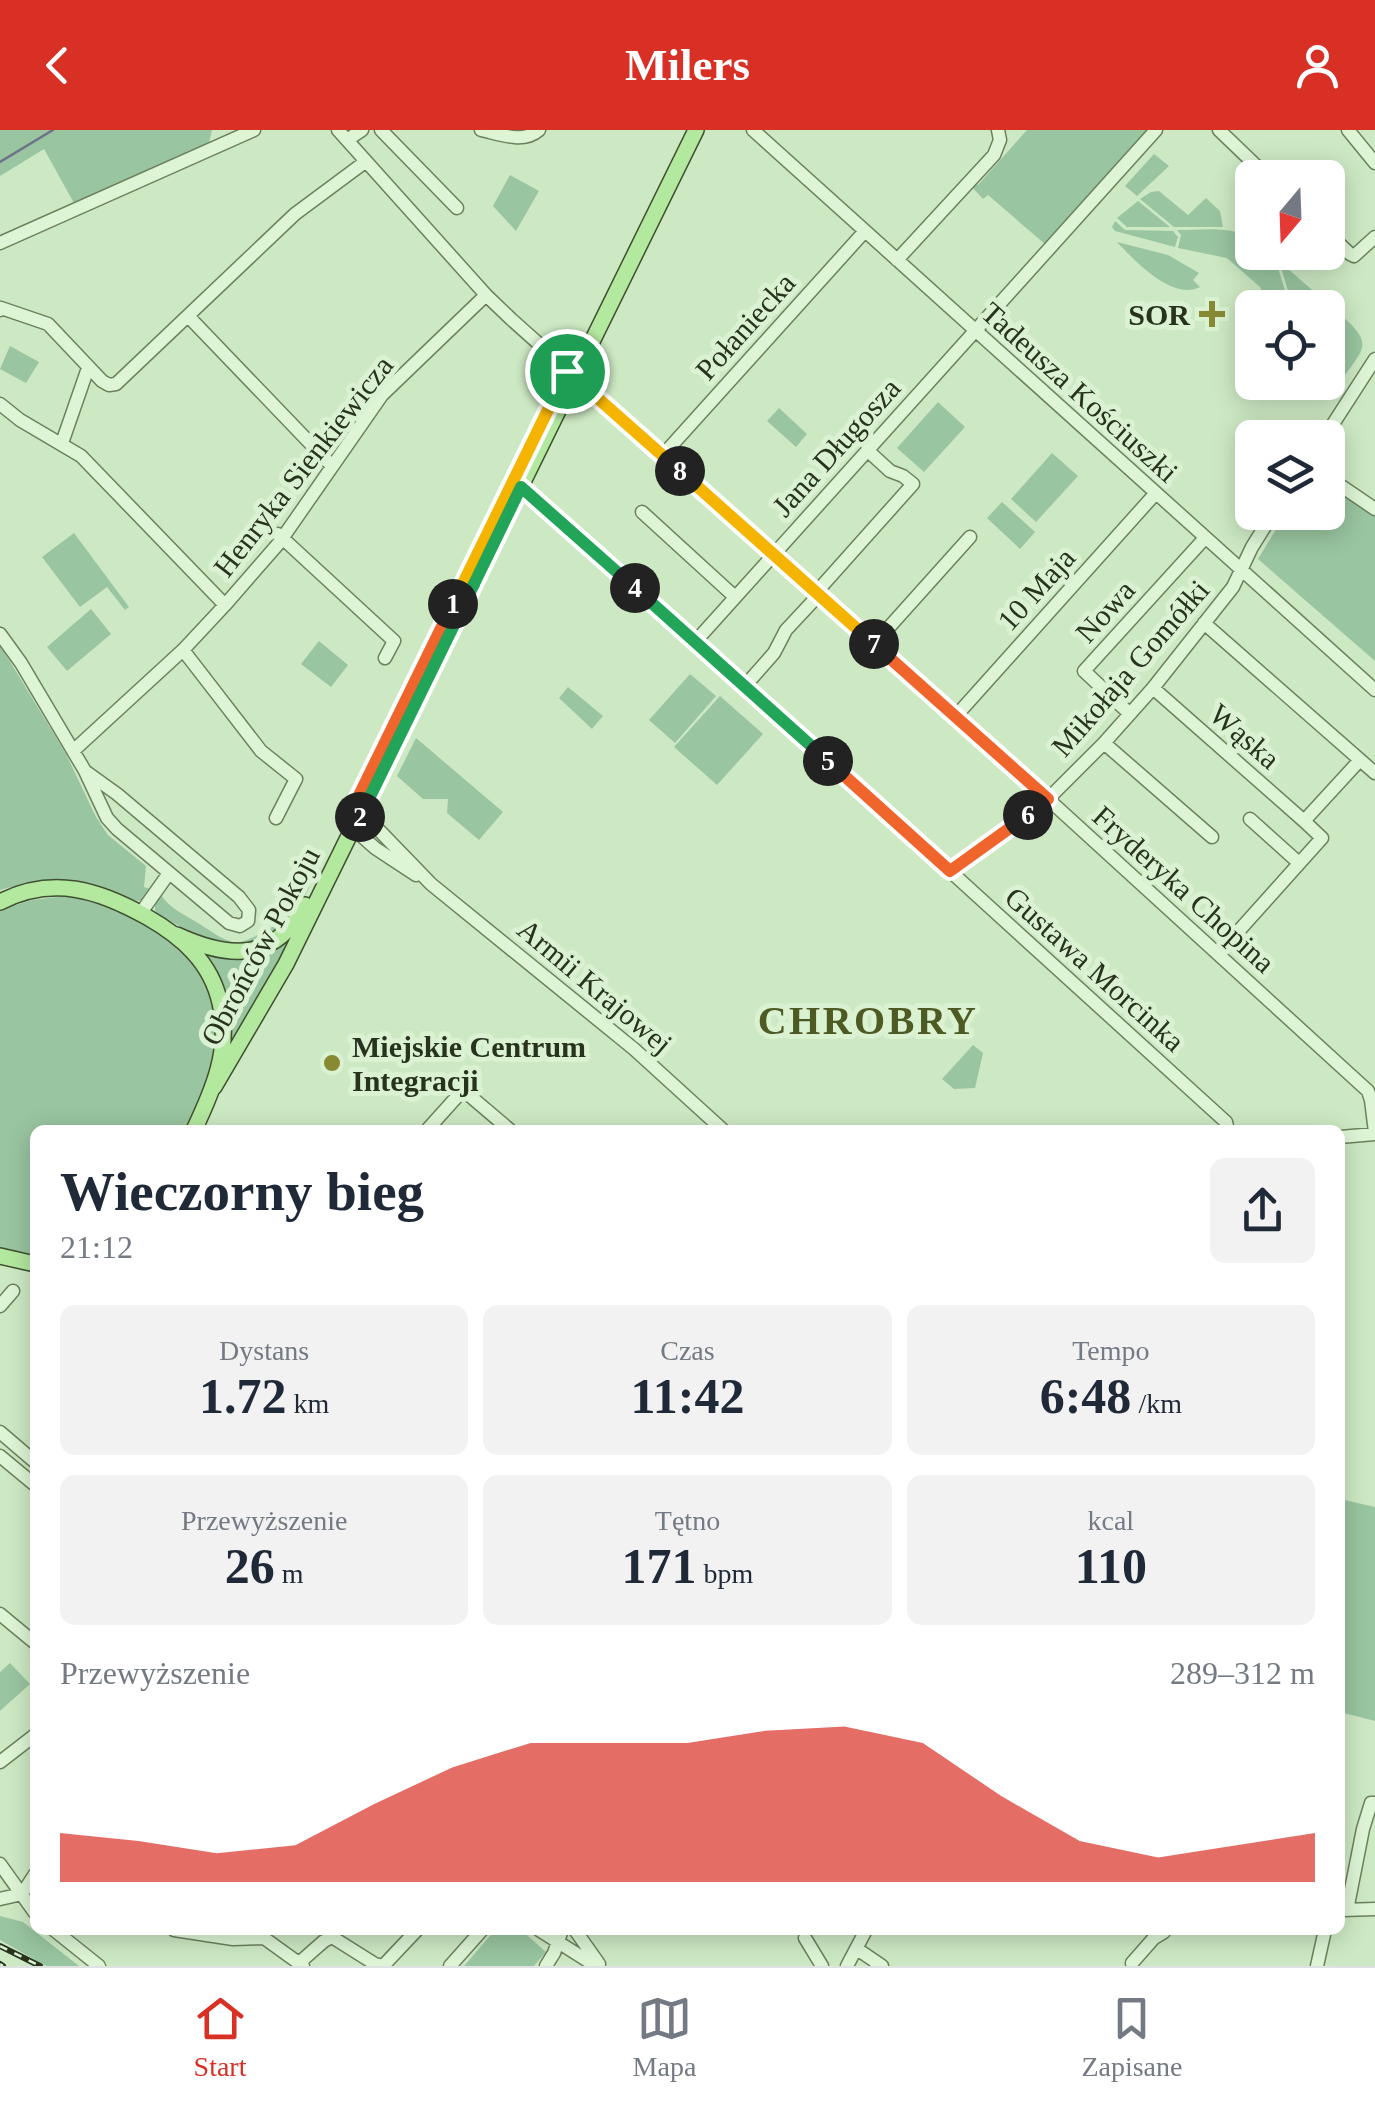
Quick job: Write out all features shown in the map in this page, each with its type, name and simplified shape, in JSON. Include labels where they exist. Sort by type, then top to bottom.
[{"type":"main road","name":"Obrońców Pokoju","points":[[177,934],[225,951],[248,951],[270,944],[298,918],[367,802],[521,487],[685,130]]},
{"type":"main road","name":"Obrońców Pokoju","points":[[214,1087],[286,964],[571,375],[696,130]]},
{"type":"main road","points":[[5,898],[56,888],[90,891],[177,934],[206,969],[221,1004],[222,1049],[214,1087],[196,1125]]},
{"type":"main road","points":[[0,1256],[30,1263]]},
{"type":"street","points":[[0,243],[254,130]]},
{"type":"street","points":[[343,135],[362,130]]},
{"type":"street","points":[[381,130],[457,208]]},
{"type":"street","points":[[481,130],[524,138],[539,130]]},
{"type":"street","points":[[897,260],[994,154],[1000,140],[998,130]]},
{"type":"street","name":"Jana Długosza","points":[[695,642],[1156,130]]},
{"type":"street","points":[[1219,130],[1250,160]]},
{"type":"street","points":[[1348,130],[1375,163]]},
{"type":"street","name":"Tadeusza Kościuszki","points":[[763,133],[864,231],[1375,690]]},
{"type":"street","name":"Fryderyka Chopina","points":[[343,135],[486,295],[571,375],[1218,954],[1372,1086],[1375,1133]]},
{"type":"street","points":[[0,310],[44,321],[106,384],[116,384],[295,214],[365,162]]},
{"type":"street","name":"Połaniecka","points":[[663,455],[864,231]]},
{"type":"street","points":[[1345,249],[1354,256],[1375,236]]},
{"type":"street","name":"Henryka Sienkiewicza","points":[[73,751],[225,605],[382,394],[486,295]]},
{"type":"street","points":[[188,316],[332,465]]},
{"type":"street","points":[[1336,420],[1373,366]]},
{"type":"street","points":[[62,443],[88,368]]},
{"type":"street","points":[[0,404],[81,456],[225,605]]},
{"type":"street","points":[[744,687],[774,653],[786,630],[913,484],[866,450]]},
{"type":"street","name":"Gustawa Morcinka","points":[[521,487],[1227,1125]]},
{"type":"street","points":[[1345,489],[1375,509]]},
{"type":"street","name":"10 Maja","points":[[955,717],[1156,494]]},
{"type":"street","points":[[642,512],[735,597]]},
{"type":"street","name":"Mikołaja Gomółki","points":[[950,871],[1048,799],[1104,743],[1233,587],[1263,530]]},
{"type":"street","points":[[280,536],[394,641],[386,658]]},
{"type":"street","points":[[874,644],[970,537]]},
{"type":"street","name":"Nowa","points":[[1130,714],[1084,671],[1205,538]]},
{"type":"street","points":[[1204,623],[1375,773]]},
{"type":"street","points":[[0,634],[86,771],[116,829],[229,923],[240,926],[248,920],[249,910],[239,896],[86,771]]},
{"type":"street","points":[[182,650],[261,751],[296,779],[276,818]]},
{"type":"street","name":"Wąska","points":[[1153,688],[1304,822]]},
{"type":"street","points":[[1104,743],[1212,837]]},
{"type":"street","points":[[1218,954],[1322,838],[1304,822],[1360,760]]},
{"type":"street","points":[[341,854],[379,842],[367,802]]},
{"type":"street","points":[[1250,819],[1300,863]]},
{"type":"street","name":"Armii Krajowej","points":[[352,825],[379,842],[398,865],[431,884],[634,1050],[718,1125]]},
{"type":"street","points":[[140,914],[169,873]]},
{"type":"street","points":[[432,1125],[463,1090],[504,1125]]},
{"type":"street","points":[[1345,1136],[1375,1133]]},
{"type":"street","points":[[0,1306],[13,1292]]},
{"type":"street","points":[[0,1432],[30,1458]]},
{"type":"street","points":[[0,1456],[30,1481]]},
{"type":"street","points":[[0,1614],[30,1639]]},
{"type":"street","points":[[0,1762],[30,1739]]},
{"type":"street","points":[[1345,1901],[1362,1829],[1371,1803],[1375,1803]]},
{"type":"street","points":[[0,1864],[30,1905]]},
{"type":"street","points":[[0,1899],[22,1894],[30,1882]]},
{"type":"street","points":[[22,1894],[30,1899]]},
{"type":"street","points":[[1345,1910],[1375,1909]]},
{"type":"street","points":[[60,1935],[99,1966]]},
{"type":"street","points":[[207,1935],[233,1939],[256,1935]]},
{"type":"street","points":[[263,1935],[301,1965],[332,1937],[383,1966],[412,1935]]},
{"type":"street","points":[[450,1966],[478,1935]]},
{"type":"street","points":[[578,1935],[598,1966]]},
{"type":"street","points":[[847,1966],[863,1935]]},
{"type":"street","points":[[1132,1965],[1146,1935]]},
{"type":"street","points":[[1132,1965],[1158,1935]]},
{"type":"street","points":[[1317,1966],[1324,1935]]},
{"type":"street","points":[[546,1966],[560,1937],[598,1966]]},
{"type":"street","points":[[805,1938],[822,1966]]},
{"type":"street","points":[[856,1949],[882,1966]]},
{"type":"green space","points":[[0,130],[212,130],[208,147],[75,205],[44,149],[0,176]]},
{"type":"green space","points":[[1027,130],[1150,130],[1046,245],[988,195],[983,199],[971,186],[973,182],[978,185]]},
{"type":"green space","points":[[1154,154],[1169,166],[1137,196],[1125,186]]},
{"type":"green space","points":[[510,175],[539,191],[516,231],[493,206]]},
{"type":"green space","points":[[1159,191],[1188,215],[1206,198],[1220,211],[1223,227],[1174,227],[1140,199]]},
{"type":"green space","points":[[1138,201],[1170,227],[1127,227],[1117,218]]},
{"type":"green space","points":[[1115,221],[1125,230],[1173,231],[1178,237],[1175,247],[1115,231]]},
{"type":"green space","points":[[1177,230],[1235,232],[1235,265],[1227,258],[1178,248],[1181,235]]},
{"type":"green space","points":[[1117,242],[1168,255],[1199,273],[1193,280],[1200,287],[1189,290],[1166,284]]},
{"type":"green space","points":[[1241,270],[1279,270],[1285,290],[1261,288]]},
{"type":"green space","points":[[1282,270],[1289,270],[1312,290],[1288,290]]},
{"type":"green space","points":[[1345,319],[1362,340],[1360,353],[1345,375]]},
{"type":"green space","points":[[10,346],[39,362],[26,383],[0,369]]},
{"type":"green space","points":[[938,402],[965,427],[924,472],[897,448]]},
{"type":"green space","points":[[779,408],[807,434],[796,447],[767,421]]},
{"type":"green space","points":[[1052,453],[1078,476],[1036,522],[1011,499]]},
{"type":"green space","points":[[1345,492],[1375,512],[1375,661],[1258,559],[1276,530],[1345,530]]},
{"type":"green space","points":[[1002,502],[1035,532],[1020,549],[987,518]]},
{"type":"green space","points":[[74,533],[129,607],[125,610],[107,587],[80,607],[42,557]]},
{"type":"green space","points":[[91,609],[111,634],[67,671],[47,647]]},
{"type":"green space","points":[[319,641],[348,665],[331,687],[301,664]]},
{"type":"green space","points":[[0,645],[66,754],[96,817],[108,835],[146,866],[144,887],[150,889],[143,900],[68,880],[0,890]]},
{"type":"green space","points":[[690,674],[716,696],[675,743],[649,720]]},
{"type":"green space","points":[[568,687],[603,716],[592,729],[559,698]]},
{"type":"green space","points":[[720,696],[763,734],[717,785],[674,747]]},
{"type":"green space","points":[[416,738],[503,812],[479,840],[447,813],[448,799],[423,799],[397,776]]},
{"type":"green space","points":[[314,865],[320,865],[300,906],[270,937],[239,948],[196,935],[155,911],[155,901],[161,895],[220,937],[242,942],[268,930],[286,915]]},
{"type":"green space","points":[[65,896],[91,902],[118,911],[168,940],[189,959],[205,982],[215,1007],[218,1035],[210,1072],[187,1125],[30,1125],[30,1256],[0,1248],[0,910],[32,900]]},
{"type":"green space","points":[[297,928],[230,1051],[197,948],[215,955]]},
{"type":"green space","points":[[973,1045],[983,1053],[975,1088],[954,1089],[942,1079]]},
{"type":"green space","points":[[1345,1500],[1375,1507],[1375,1721],[1345,1713]]},
{"type":"green space","points":[[10,1663],[30,1684],[0,1711],[0,1672]]},
{"type":"green space","points":[[0,1916],[23,1922],[30,1928],[30,1935],[40,1935],[79,1966],[46,1966],[0,1940]]},
{"type":"green space","points":[[491,1935],[527,1935],[546,1952],[534,1966],[464,1966]]},
{"type":"waterway","points":[[0,162],[53,130]]},
{"type":"railway","points":[[0,1946],[40,1966]]},
{"type":"place","name":"SOR","points":[[1212,314]]},
{"type":"place","name":"Miejskie Centrum Integracji","points":[[332,1063]]},
{"type":"district","name":"CHROBRY","points":[[868,1020]]},
{"type":"route","points":[[567,371],[1048,799],[950,871],[521,487],[357,823],[346,822],[567,371]]}]
